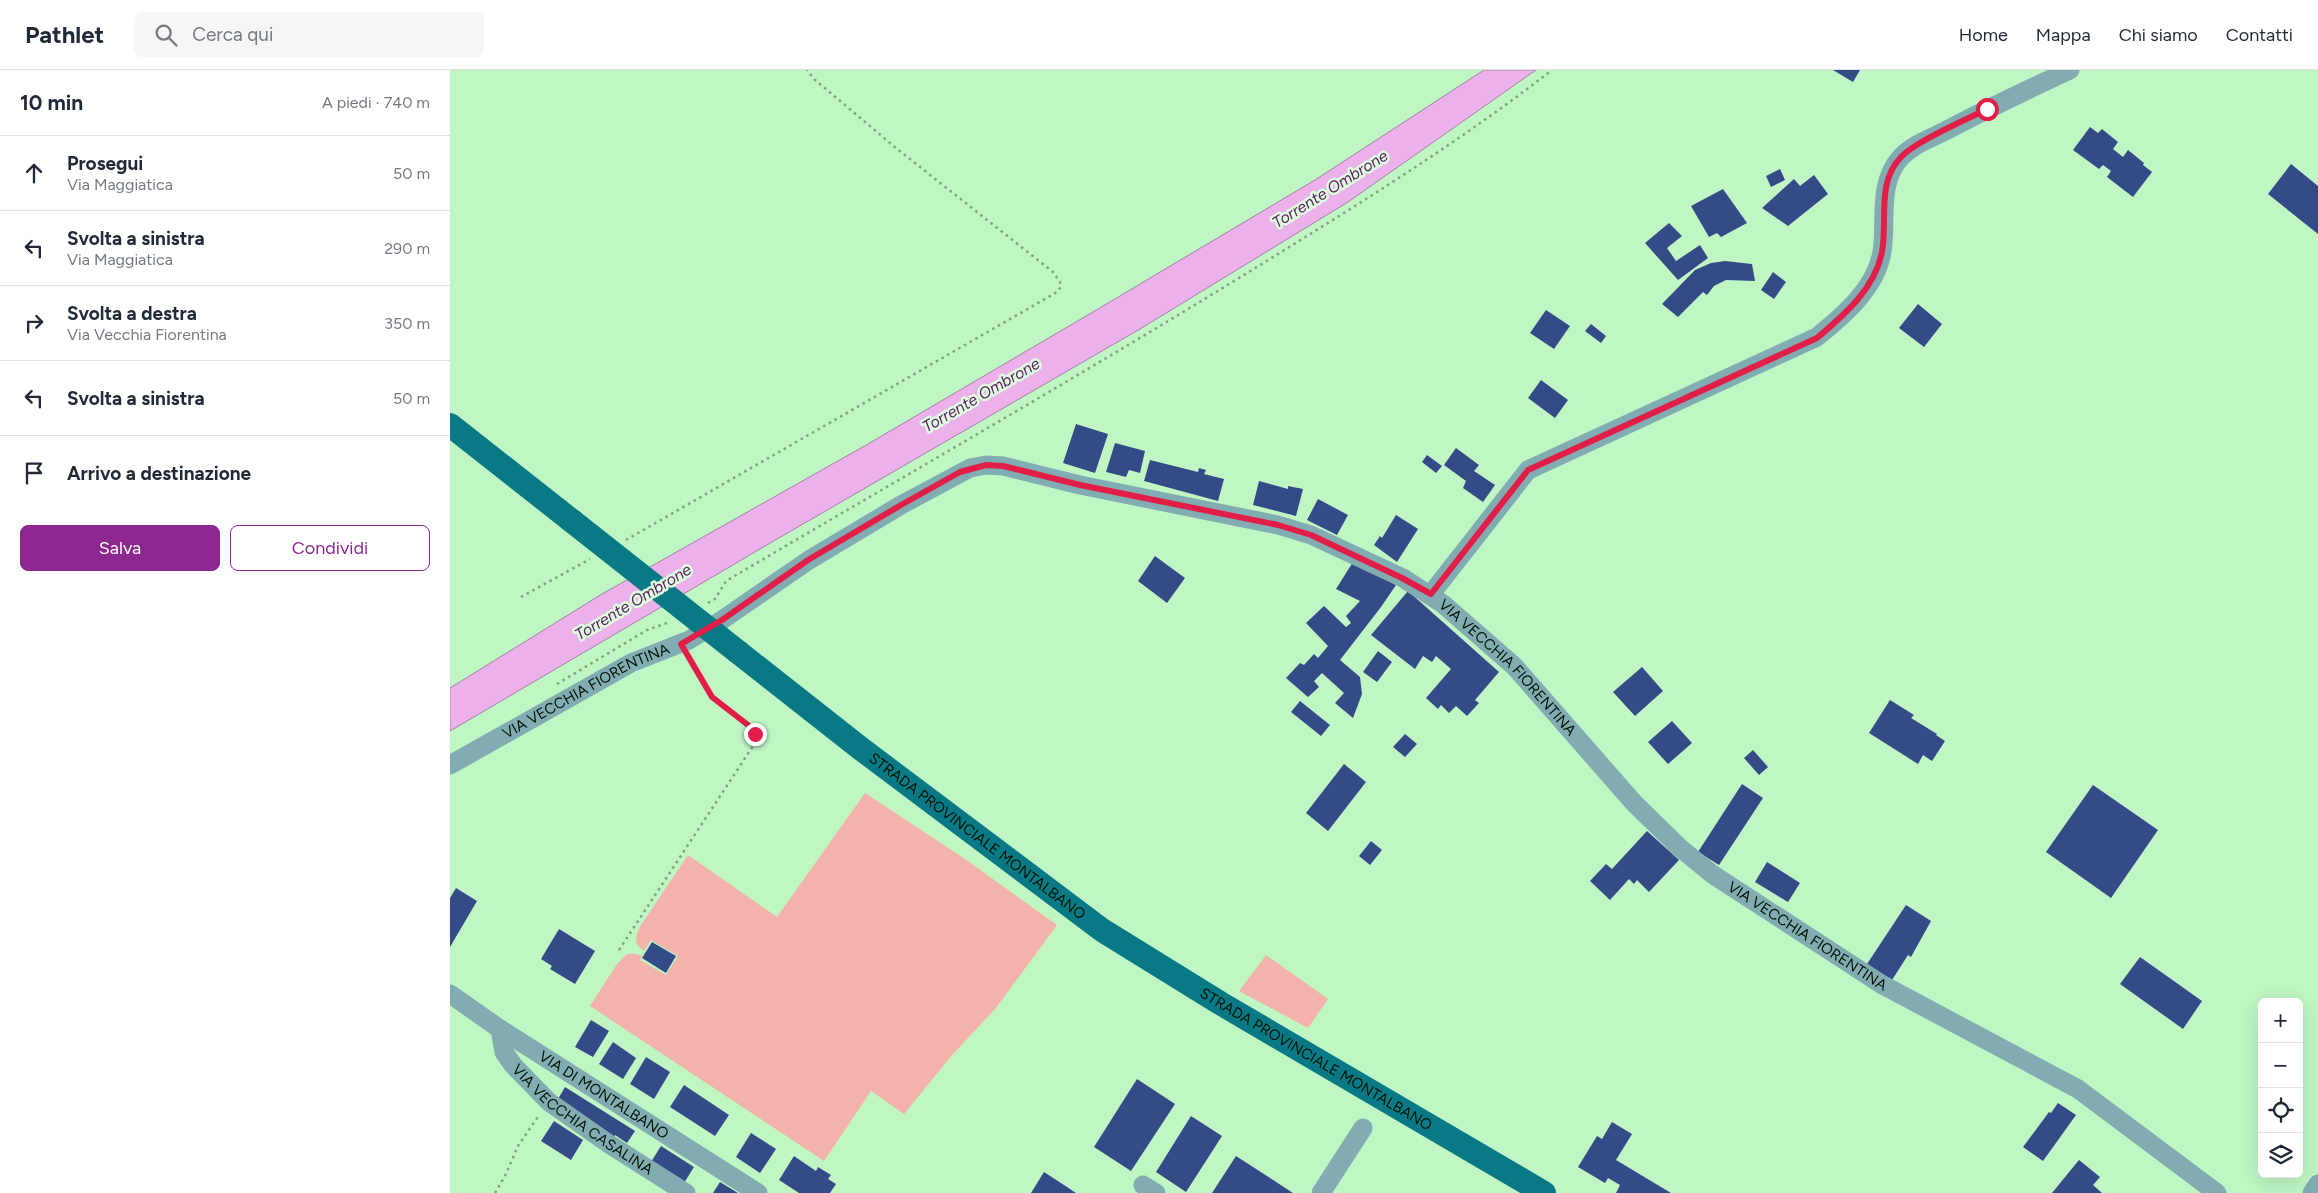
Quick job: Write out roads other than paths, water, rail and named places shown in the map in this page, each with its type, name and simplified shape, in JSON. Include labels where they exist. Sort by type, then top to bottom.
[{"type":"main road","name":"STRADA PROVINCIALE MONTALBANO","points":[[450,425],[860,748],[1102,930],[1220,1003],[1544,1193]]},
{"type":"street","points":[[1431,594],[1528,470],[1817,338],[1844,314],[1868,287],[1882,253],[1886,187],[1892,170],[1901,157],[1917,146],[1978,114],[2070,70]]},
{"type":"street","name":"VIA VECCHIA FIORENTINA","points":[[450,765],[631,663],[681,644],[722,620],[808,560],[960,472],[986,465],[1003,466],[1080,485],[1278,525],[1311,535],[1402,578],[1431,594],[1480,634],[1514,666],[1634,803],[1678,847],[1712,874],[1881,984],[2078,1089],[2217,1193]]},
{"type":"street","name":"VIA DI MONTALBANO","points":[[450,994],[500,1029],[758,1193]]},
{"type":"street","name":"VIA VECCHIA CASALINA","points":[[500,1029],[504,1052],[513,1065],[549,1102],[609,1144],[686,1193]]},
{"type":"street","points":[[1321,1193],[1363,1128]]},
{"type":"street","points":[[2312,1193],[2318,1184]]},
{"type":"water","name":"Torrente Ombrone","points":[[1484,70],[1536,70],[1348,202],[1140,329],[450,731],[450,688],[602,594],[868,444],[1315,180]]}]
